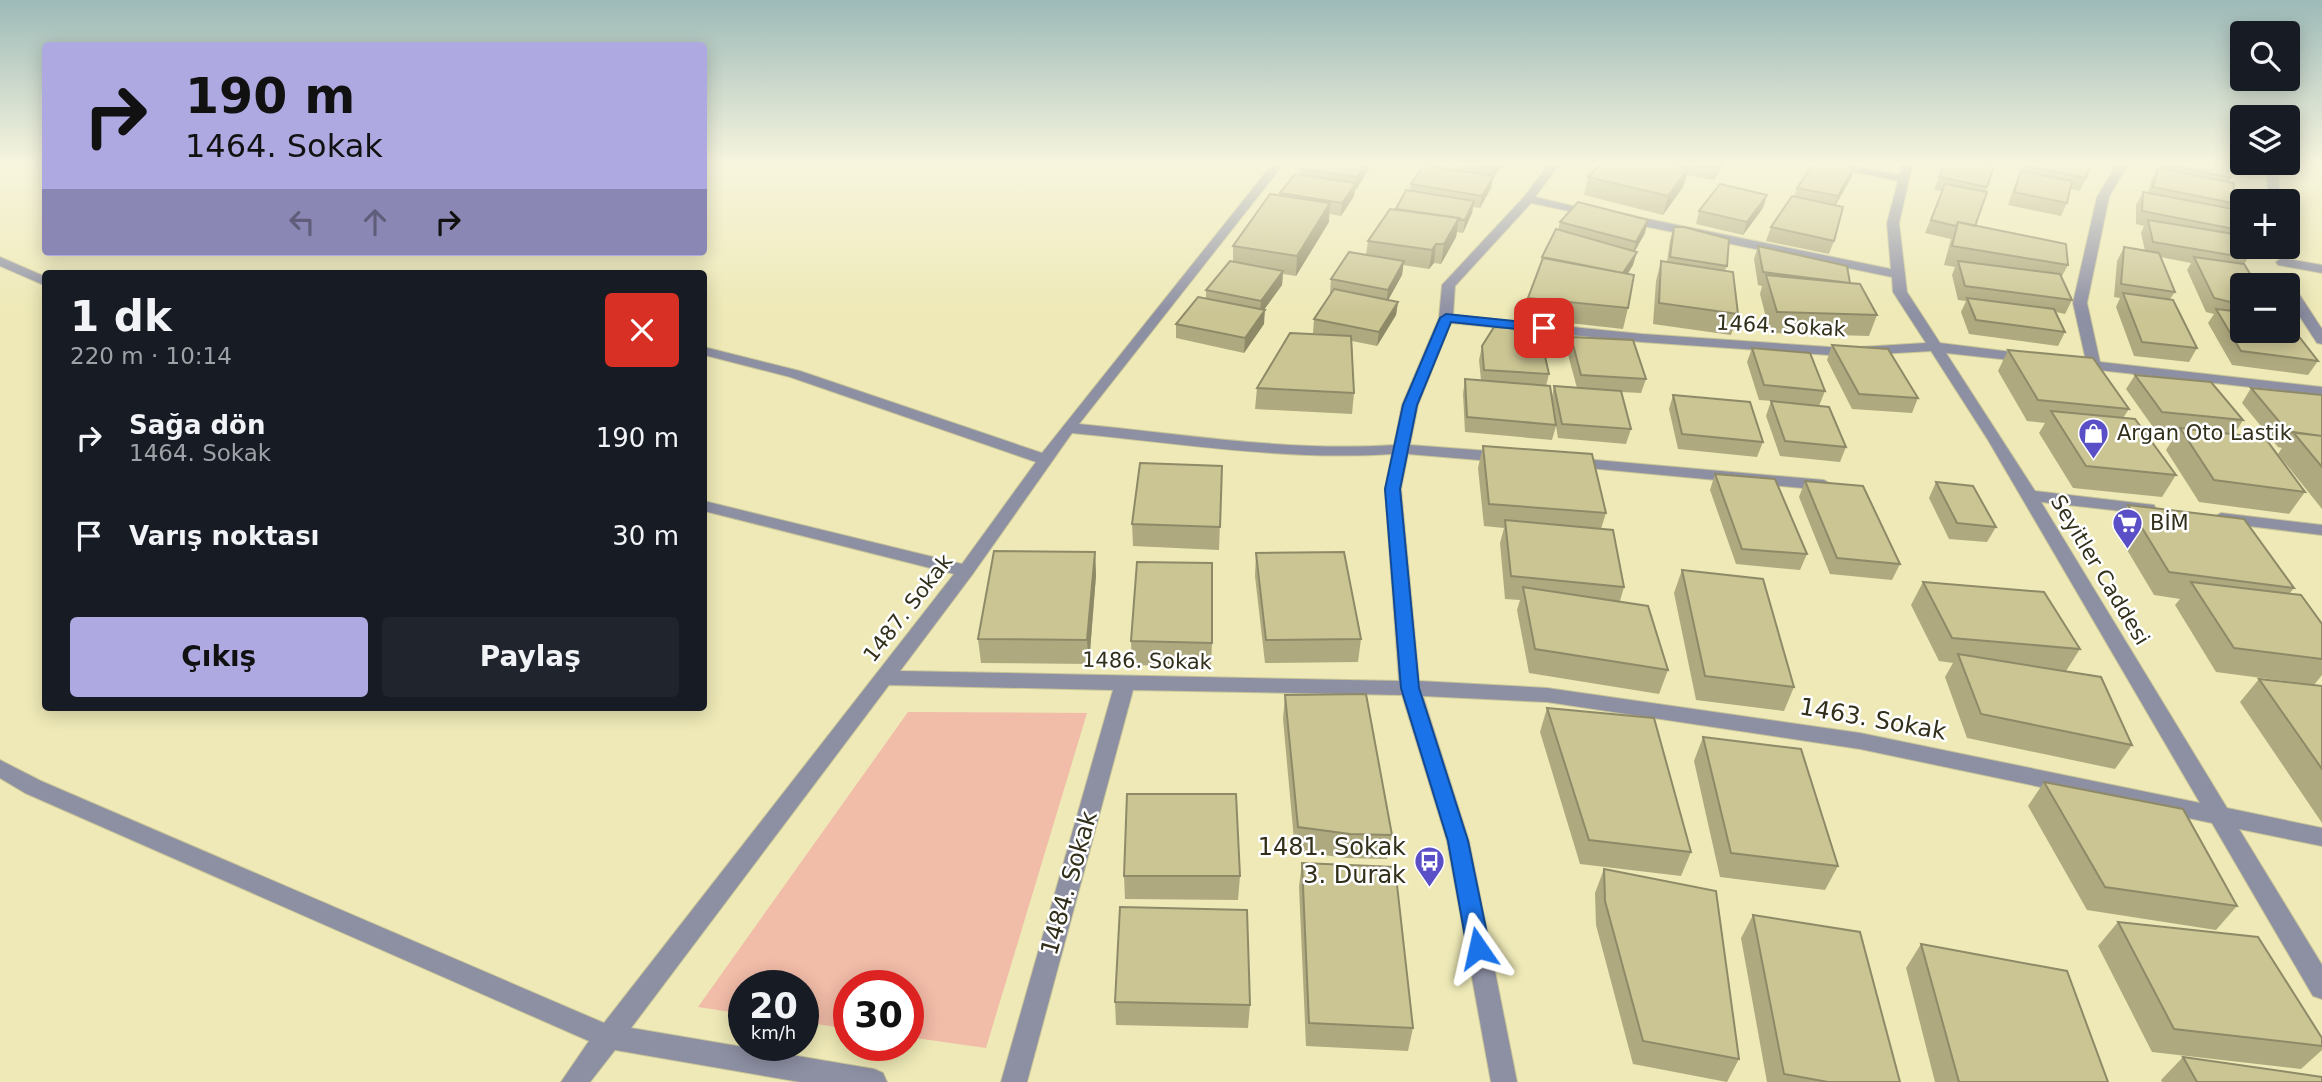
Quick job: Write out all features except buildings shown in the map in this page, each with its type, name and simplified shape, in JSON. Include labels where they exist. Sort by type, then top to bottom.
[{"type":"street","name":"1487. Sokak","points":[[574,1082],[966,571],[1044,459],[1240,212]]},
{"type":"street","points":[[1504,1082],[1458,841],[1410,688],[1393,489],[1410,405],[1446,318],[1450,285],[1516,212]]},
{"type":"street","points":[[1595,212],[1898,274]]},
{"type":"street","name":"Seyitler Caddesi","points":[[1896,212],[1893,223],[1900,292],[2028,495],[2322,988]]},
{"type":"street","points":[[2094,366],[2080,303],[2100,212]]},
{"type":"street","points":[[2281,259],[2284,273]]},
{"type":"street","points":[[2281,262],[2322,269]]},
{"type":"street","points":[[3,267],[42,281]]},
{"type":"street","points":[[2300,306],[2322,340]]},
{"type":"street","name":"1464. Sokak","points":[[1446,318],[1642,338],[1844,352],[1936,347],[2041,360]]},
{"type":"street","points":[[707,352],[795,374],[1044,459]]},
{"type":"street","points":[[2068,363],[2322,391]]},
{"type":"street","points":[[1068,428],[1328,452],[1401,449],[1524,459]]},
{"type":"street","points":[[1551,461],[1824,485]]},
{"type":"street","points":[[2028,495],[2164,511]]},
{"type":"street","points":[[707,507],[966,571]]},
{"type":"street","points":[[2204,516],[2322,530]]},
{"type":"street","name":"1486. Sokak","points":[[882,678],[1410,688]]},
{"type":"street","name":"1484. Sokak","points":[[1014,1082],[1125,684]]},
{"type":"street","name":"1463. Sokak","points":[[1410,688],[1547,695],[1860,741],[2322,837]]},
{"type":"street","points":[[0,768],[46,793],[606,1037],[874,1082]]},
{"type":"shaded area","points":[[908,712],[1087,713],[986,1048],[924,1039],[924,970],[833,970],[833,1027],[819,1024],[819,970],[728,970],[728,1012],[698,1007]]},
{"type":"place","name":"Argan Oto Lastik","points":[[2094,460]]},
{"type":"place","name":"BİM","points":[[2127,550]]},
{"type":"place","name":"1481. Sokak 3. Durak","points":[[1429,888]]},
{"type":"route","points":[[1478,948],[1458,841],[1410,688],[1393,489],[1410,405],[1446,318],[1544,328]]}]
